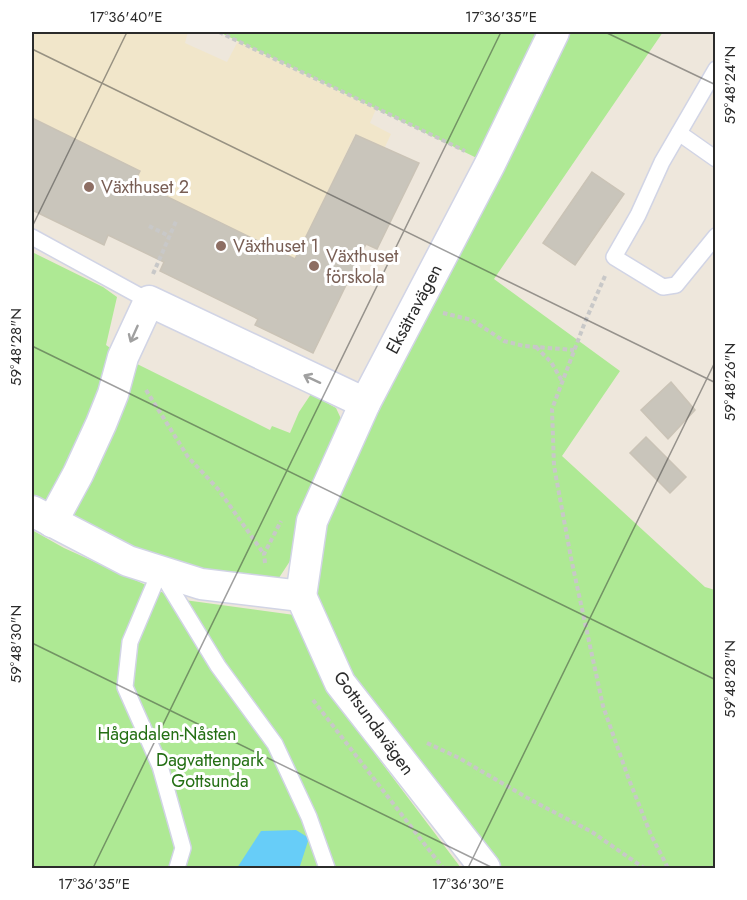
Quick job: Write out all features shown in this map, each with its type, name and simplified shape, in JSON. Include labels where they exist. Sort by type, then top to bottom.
[{"type":"street","name":"Eksätravägen","points":[[302,596],[312,521],[365,403],[490,164],[554,32]]},
{"type":"street","points":[[302,596],[201,584],[128,561],[42,516],[78,474],[113,394],[123,357],[149,301],[365,403]]},
{"type":"street","name":"Gottsundavägen","points":[[302,596],[340,683],[485,868]]},
{"type":"lane","points":[[716,69],[662,162],[638,215],[614,256],[663,287],[676,285],[716,236]]},
{"type":"lane","points":[[678,133],[716,159]]},
{"type":"lane","points":[[32,237],[149,301]]},
{"type":"lane","points":[[160,571],[130,642],[125,687],[160,766],[183,848],[177,868]]},
{"type":"lane","points":[[160,571],[218,666],[275,744],[309,817],[327,868]]},
{"type":"path","points":[[219,32],[471,154]]},
{"type":"path","points":[[149,301],[153,271],[177,219]]},
{"type":"path","points":[[149,226],[170,236]]},
{"type":"path","points":[[614,256],[552,409],[555,466],[571,558],[603,706],[631,786],[651,835],[668,868]]},
{"type":"path","points":[[417,303],[432,312],[472,320],[504,341],[574,350]]},
{"type":"path","points":[[536,346],[562,381]]},
{"type":"path","points":[[123,357],[188,457],[218,489],[264,554]]},
{"type":"path","points":[[386,742],[404,739],[420,740],[459,758],[592,832],[644,868]]},
{"type":"shaded area","points":[[32,32],[188,32],[185,43],[227,62],[238,41],[376,109],[370,123],[391,134],[384,149],[355,135],[295,259],[191,208],[184,222],[135,181],[140,171],[32,118]]},
{"type":"green space","points":[[219,32],[663,32],[494,279],[620,371],[562,456],[705,587],[715,590],[715,868],[485,868],[345,690],[375,754],[461,868],[32,868],[32,530],[64,548],[177,599],[309,617],[312,521],[489,164]]},
{"type":"green space","points":[[32,252],[103,287],[117,297],[106,345],[123,357],[270,430],[272,426],[290,433],[299,412],[311,394],[336,408],[343,423],[292,558],[269,593],[201,584],[32,511]]},
{"type":"water","points":[[296,830],[309,838],[300,866],[295,868],[237,868],[261,831]]},
{"type":"building","name":"Växthuset 1","points":[[32,118],[140,171],[135,181],[295,259],[356,135],[419,163],[377,249],[366,244],[313,353],[255,325],[258,319],[160,271],[164,262],[108,235],[104,245],[32,210]]},
{"type":"building","points":[[592,172],[624,194],[575,265],[543,243]]},
{"type":"building","points":[[671,382],[695,410],[668,439],[641,410]]},
{"type":"building","points":[[646,437],[686,477],[670,493],[630,453]]},
{"type":"place","name":"Växthuset 2","points":[[89,187]]},
{"type":"place","name":"Växthuset 1","points":[[221,246]]},
{"type":"place","name":"Växthuset förskola","points":[[314,266]]},
{"type":"park label","name":"Hågadalen-Nåsten","points":[[167,734]]},
{"type":"park label","name":"Dagvattenpark Gottsunda","points":[[210,770]]}]
